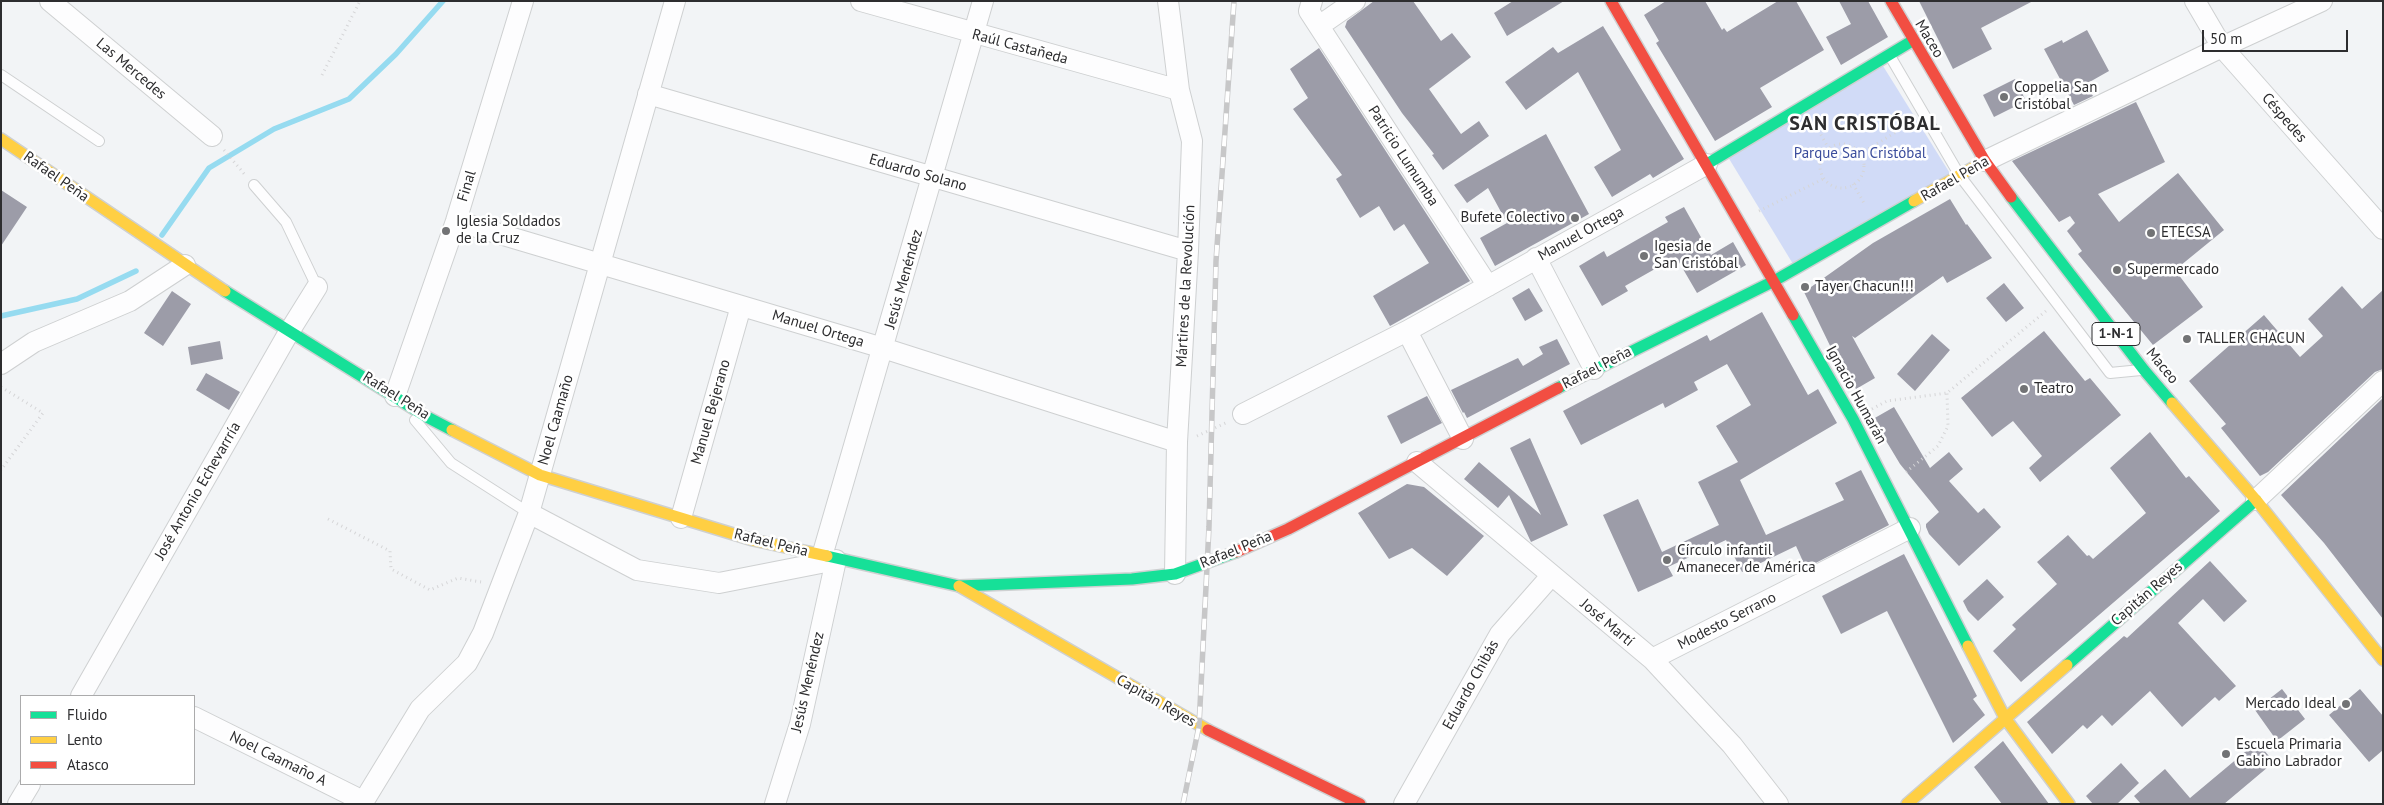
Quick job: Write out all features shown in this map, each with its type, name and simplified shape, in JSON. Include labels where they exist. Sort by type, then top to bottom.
[{"type":"street","name":"Las Mercedes","points":[[50,1],[212,136]]},
{"type":"street","name":"Final","points":[[395,396],[456,221],[522,1]]},
{"type":"street","name":"Noel Caamaño","points":[[362,802],[420,709],[467,663],[483,633],[529,513],[675,1]]},
{"type":"street","name":"Raúl Castañeda","points":[[861,1],[973,34],[1179,90]]},
{"type":"street","name":"Jesús Menéndez","points":[[775,804],[800,724],[829,558],[883,348],[983,1]]},
{"type":"street","name":"Mártires de la Revolución","points":[[1168,1],[1179,90],[1192,141],[1177,442],[1175,574]]},
{"type":"street","name":"Patricio Lumumba","points":[[1312,1],[1309,11],[1488,286]]},
{"type":"street","points":[[1319,26],[1355,1]]},
{"type":"street","name":"Ignacio Humarán","points":[[1611,1],[1853,419],[2005,718],[2069,804]]},
{"type":"street","name":"Maceo","points":[[1891,1],[1912,41],[1985,161],[2019,209],[2144,370],[2256,500],[2383,660]]},
{"type":"street","name":"Céspedes","points":[[2195,1],[2222,46],[2383,229]]},
{"type":"street","name":"Rafael Peña","points":[[1,139],[184,265],[290,332],[427,416],[540,475],[753,540],[959,586],[1132,579],[1175,574],[1225,557],[1288,529],[1594,369],[1774,280],[1985,161],[2222,46],[2322,1]]},
{"type":"street","name":"Manuel Ortega","points":[[1244,414],[1407,331],[1707,164],[1912,41]]},
{"type":"street","name":"Eduardo Solano","points":[[648,94],[1188,251]]},
{"type":"street","name":"Manuel Ortega","points":[[456,221],[883,348],[1177,442]]},
{"type":"street","points":[[1536,258],[1594,369]]},
{"type":"street","points":[[1,364],[34,342],[130,301],[184,265]]},
{"type":"street","name":"José Antonio Echevarrría","points":[[82,695],[317,287]]},
{"type":"street","name":"Manuel Bejerano","points":[[681,518],[741,306]]},
{"type":"street","points":[[1407,331],[1463,439]]},
{"type":"street","name":"Capitán Reyes","points":[[1907,804],[2256,500],[2383,381]]},
{"type":"street","name":"José Martí","points":[[1417,462],[1652,659],[1732,745],[1778,804]]},
{"type":"street","name":"Rafael Peña","points":[[529,513],[636,570],[719,583],[829,558]]},
{"type":"street","name":"Modesto Serrano","points":[[1652,659],[1910,528]]},
{"type":"street","name":"Eduardo Chibás","points":[[1404,804],[1500,634],[1551,576]]},
{"type":"street","name":"Capitán Reyes","points":[[959,586],[1199,726],[1360,804]]},
{"type":"street","name":"Noel Caamaño A","points":[[195,718],[362,802]]},
{"type":"street","points":[[18,804],[29,785]]},
{"type":"lane","points":[[1890,55],[1960,176],[2110,373],[2144,370]]},
{"type":"lane","points":[[1,75],[99,141]]},
{"type":"lane","points":[[254,185],[286,222],[317,287]]},
{"type":"lane","points":[[395,396],[450,463],[529,513]]},
{"type":"path","points":[[322,75],[360,1]]},
{"type":"path","points":[[1860,154],[1925,115]]},
{"type":"path","points":[[212,136],[254,185]]},
{"type":"path","points":[[1835,145],[1849,145],[1860,154],[1864,167],[1859,180],[1848,188],[1834,187],[1823,179],[1819,166],[1824,153],[1835,145]]},
{"type":"path","points":[[1740,221],[1823,179]]},
{"type":"path","points":[[1853,419],[1887,401],[1947,393],[2056,303]]},
{"type":"path","points":[[1,387],[43,413],[1,470]]},
{"type":"path","points":[[1889,487],[1938,446],[1948,426],[1947,393]]},
{"type":"path","points":[[1177,442],[1212,431],[1244,414]]},
{"type":"path","points":[[328,519],[390,551],[390,569],[430,590],[458,578],[502,584]]},
{"type":"green space","name":"Parque San Cristóbal","points":[[1883,66],[1951,175],[1793,264],[1728,157]]},
{"type":"building","points":[[1374,1],[1413,1],[1441,41],[1452,33],[1471,57],[1429,89],[1461,134],[1479,121],[1489,136],[1443,170],[1432,155],[1434,154],[1402,113],[1345,27],[1347,21]]},
{"type":"building","points":[[1513,1],[1564,1],[1507,36],[1494,13]]},
{"type":"building","points":[[1666,1],[1705,1],[1722,30],[1724,28],[1727,32],[1778,1],[1796,1],[1824,50],[1760,88],[1772,107],[1715,141],[1656,43],[1659,41],[1644,15]]},
{"type":"building","points":[[1839,1],[1868,1],[1888,37],[1841,65],[1826,37],[1851,24]]},
{"type":"building","points":[[1919,1],[2033,1],[1981,28],[1992,49],[1953,69]]},
{"type":"building","points":[[1603,26],[1684,159],[1653,178],[1650,174],[1612,197],[1594,167],[1621,150],[1578,72],[1526,110],[1505,82],[1553,47],[1558,53]]},
{"type":"building","points":[[2087,30],[2109,71],[2086,84],[2093,96],[2074,105],[2044,49],[2062,40],[2063,43]]},
{"type":"building","points":[[1319,48],[1470,281],[1390,326],[1373,296],[1429,263],[1404,224],[1394,231],[1379,206],[1360,218],[1336,179],[1342,175],[1293,109],[1308,98],[1290,69]]},
{"type":"building","points":[[2015,79],[2026,101],[1994,117],[1983,95]]},
{"type":"building","points":[[2136,102],[2165,162],[2098,194],[2119,222],[2178,173],[2224,230],[2175,270],[2203,307],[2153,345],[2078,254],[2082,251],[2067,231],[2075,223],[2070,216],[2059,222],[2012,161]]},
{"type":"building","points":[[1546,134],[1589,214],[1495,266],[1480,238],[1507,223],[1488,188],[1467,203],[1454,185]]},
{"type":"building","points":[[1,190],[27,207],[1,246]]},
{"type":"building","points":[[1950,199],[1966,225],[1992,258],[1947,283],[1943,276],[1855,338],[1852,336],[1875,378],[1856,389],[1837,355],[1835,356],[1804,292],[1873,243]]},
{"type":"building","name":"Igesia de San Cristóbal","points":[[1684,207],[1711,255],[1733,242],[1746,265],[1697,293],[1676,257],[1625,286],[1628,291],[1602,306],[1579,266],[1604,251],[1607,257],[1668,222],[1665,217]]},
{"type":"building","points":[[2004,283],[2024,308],[2006,322],[1986,298]]},
{"type":"building","points":[[2342,286],[2362,309],[2383,290],[2383,369],[2375,372],[2268,472],[2260,476],[2221,428],[2226,424],[2189,381],[2264,315],[2300,357],[2323,336],[2308,319]]},
{"type":"building","points":[[1529,288],[1543,311],[1525,321],[1512,298]]},
{"type":"building","points":[[172,291],[191,304],[163,346],[144,333]]},
{"type":"building","points":[[1762,312],[1808,395],[1818,389],[1837,423],[1740,480],[1766,535],[1844,500],[1835,483],[1861,470],[1889,525],[1806,568],[1796,546],[1742,572],[1726,540],[1668,567],[1673,576],[1638,592],[1603,515],[1638,499],[1662,552],[1719,525],[1698,482],[1738,462],[1716,426],[1751,405],[1727,364],[1694,382],[1698,390],[1665,408],[1663,403],[1581,445],[1563,411],[1707,335],[1710,341]]},
{"type":"building","points":[[2044,331],[2085,381],[2090,378],[2121,415],[2040,482],[2029,468],[2042,456],[2013,421],[1992,437],[1961,398]]},
{"type":"building","points":[[1932,334],[1950,350],[1915,391],[1897,374]]},
{"type":"building","points":[[1557,339],[1570,364],[1467,418],[1451,390],[1518,358],[1523,366],[1543,354],[1539,347]]},
{"type":"building","points":[[220,341],[223,359],[191,365],[188,347]]},
{"type":"building","points":[[206,373],[240,392],[229,410],[196,390]]},
{"type":"building","points":[[1427,396],[1442,423],[1401,444],[1387,416]]},
{"type":"building","points":[[2383,398],[2383,619],[2324,543],[2281,495]]},
{"type":"building","points":[[1894,407],[1930,468],[1949,452],[1963,469],[1949,481],[1978,513],[1984,508],[2001,527],[1959,566],[1929,534],[1926,527],[1926,524],[1939,512],[1900,464],[1873,419]]},
{"type":"building","points":[[2150,432],[2186,478],[2189,476],[2220,511],[2021,682],[1993,651],[2016,629],[2012,625],[2057,584],[2037,562],[2068,535],[2087,556],[2089,555],[2093,559],[2146,513],[2110,468]]},
{"type":"building","points":[[1530,438],[1568,525],[1531,542],[1509,495],[1498,508],[1464,479],[1479,462],[1541,515],[1510,448]]},
{"type":"building","points":[[1407,484],[1424,487],[1484,536],[1447,576],[1412,548],[1389,559],[1358,513]]},
{"type":"building","points":[[1904,554],[1977,696],[1973,699],[1985,715],[1953,743],[1887,611],[1841,634],[1822,596]]},
{"type":"building","points":[[2210,561],[2247,601],[2224,622],[2203,599],[2178,623],[2236,686],[2219,701],[2215,697],[2182,727],[2150,691],[2112,726],[2102,715],[2087,729],[2083,725],[2052,754],[2027,722],[2124,636],[2127,638]]},
{"type":"building","points":[[1987,579],[2004,597],[1978,621],[1968,611],[1963,601]]},
{"type":"building","points":[[2282,689],[2305,719],[2277,741],[2255,710]]},
{"type":"building","points":[[2360,689],[2383,716],[2383,750],[2369,762],[2329,715]]},
{"type":"building","points":[[2003,741],[2049,804],[2002,804],[1974,767]]},
{"type":"building","points":[[2257,742],[2274,762],[2224,804],[2141,804],[2134,796],[2165,769],[2190,798]]},
{"type":"building","points":[[2121,763],[2139,783],[2117,804],[2093,804],[2086,796]]},
{"type":"waterway","points":[[162,235],[209,168],[274,129],[349,99],[396,54],[443,1]]},
{"type":"waterway","points":[[1,316],[77,299],[136,271]]},
{"type":"railway","points":[[1183,804],[1199,726],[1209,527],[1216,261],[1234,1]]},
{"type":"traffic: fast","points":[[1707,164],[1912,41]]},
{"type":"traffic: fast","points":[[2011,197],[2144,370],[2172,403]]},
{"type":"traffic: fast","points":[[1558,388],[1774,281],[1914,201]]},
{"type":"traffic: fast","points":[[225,291],[427,417],[452,430]]},
{"type":"traffic: fast","points":[[1793,315],[1853,419],[1968,646]]},
{"type":"traffic: fast","points":[[2067,665],[2256,500]]},
{"type":"traffic: fast","points":[[827,556],[959,586],[1132,579],[1175,574],[1236,552]]},
{"type":"traffic: slow","points":[[1,139],[225,291]]},
{"type":"traffic: slow","points":[[1914,201],[1985,161]]},
{"type":"traffic: slow","points":[[2172,403],[2256,500],[2383,660]]},
{"type":"traffic: slow","points":[[452,430],[540,475],[753,540],[827,556]]},
{"type":"traffic: slow","points":[[959,586],[1208,730]]},
{"type":"traffic: slow","points":[[1968,646],[2005,718],[2069,804]]},
{"type":"traffic: slow","points":[[1907,804],[2067,665]]},
{"type":"traffic: jam","points":[[1611,1],[1793,315]]},
{"type":"traffic: jam","points":[[1891,1],[1985,161],[2011,197]]},
{"type":"traffic: jam","points":[[1236,552],[1288,529],[1558,388]]},
{"type":"traffic: jam","points":[[1208,730],[1360,804]]},
{"type":"place","name":"Coppelia San Cristóbal","points":[[2004,97]]},
{"type":"place","name":"Bufete Colectivo","points":[[1575,218]]},
{"type":"place","name":"Iglesia Soldados de la Cruz","points":[[446,231]]},
{"type":"place","name":"ETECSA","points":[[2151,233]]},
{"type":"place","name":"Igesia de San Cristóbal","points":[[1644,256]]},
{"type":"place","name":"Supermercado","points":[[2117,270]]},
{"type":"place","name":"Tayer Chacun!!!","points":[[1805,287]]},
{"type":"place","name":"TALLER CHACUN","points":[[2187,339]]},
{"type":"place","name":"Teatro","points":[[2024,389]]},
{"type":"place","name":"Círculo infantil Amanecer de América","points":[[1667,560]]},
{"type":"place","name":"Mercado Ideal","points":[[2346,704]]},
{"type":"place","name":"Escuela Primaria Gabino Labrador","points":[[2226,754]]},
{"type":"district","name":"SAN CRISTÓBAL","points":[[1865,124]]}]
